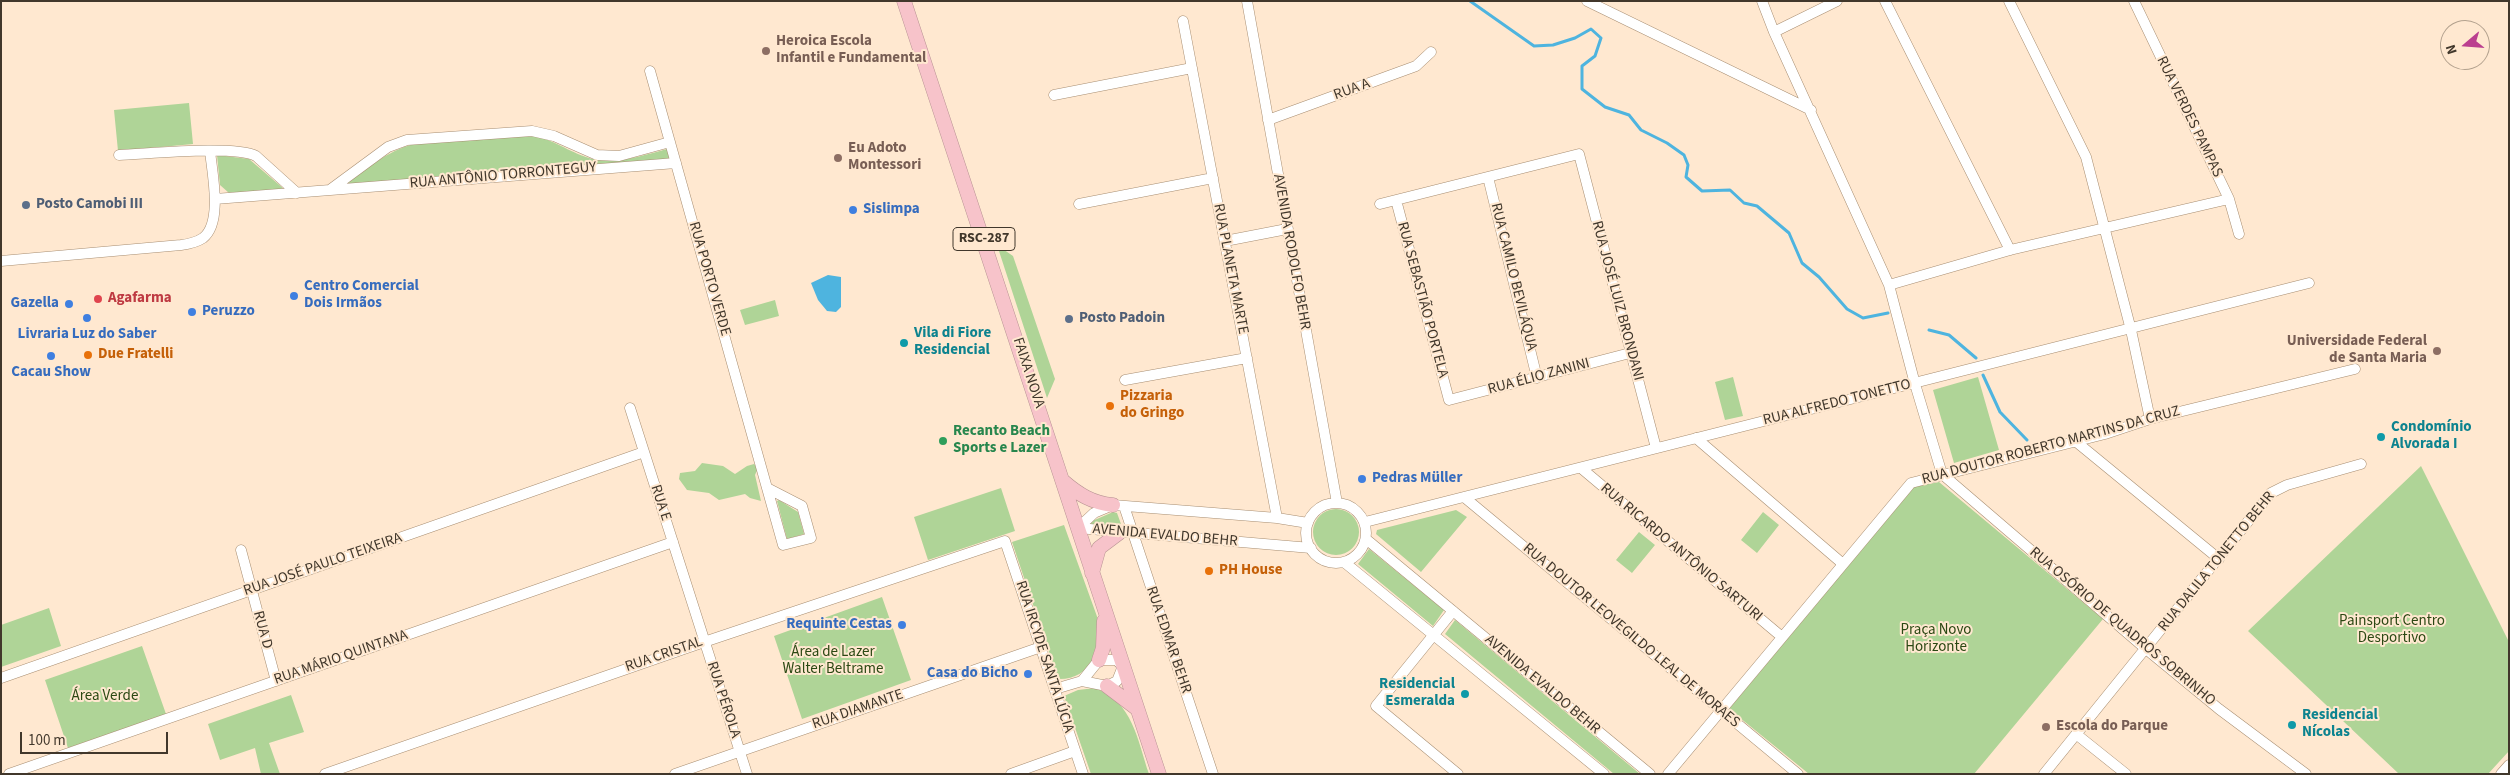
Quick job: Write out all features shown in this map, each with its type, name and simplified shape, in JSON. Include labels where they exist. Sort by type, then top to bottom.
[{"type":"highway","name":"FAIXA NOVA","points":[[904,1],[1159,774]]},
{"type":"highway","points":[[1062,480],[1079,494],[1100,504],[1118,506]]},
{"type":"highway","points":[[1092,572],[1100,548],[1125,534]]},
{"type":"highway","points":[[1099,660],[1103,648],[1104,610]]},
{"type":"highway","points":[[1107,686],[1137,709]]},
{"type":"street","name":"AVENIDA RODOLFO BEHR","points":[[1247,1],[1337,502]]},
{"type":"street","points":[[1587,1],[1811,110]]},
{"type":"street","points":[[1762,1],[1774,32],[1889,285],[1903,342],[1942,474]]},
{"type":"street","points":[[1774,32],[1837,1]]},
{"type":"street","points":[[1884,1],[2010,250]]},
{"type":"street","points":[[2009,1],[2086,156],[2131,330],[2150,419]]},
{"type":"street","name":"RUA VERDES PAMPAS","points":[[2134,1],[2229,199],[2239,234]]},
{"type":"street","name":"RUA PLANETA MARTE","points":[[1183,21],[1277,518]]},
{"type":"street","name":"RUA A","points":[[1268,120],[1416,66],[1431,52]]},
{"type":"street","points":[[1054,95],[1192,68]]},
{"type":"street","name":"RUA PORTO VERDE","points":[[650,71],[676,163],[767,488],[783,545],[811,538],[802,506],[767,488]]},
{"type":"street","name":"RUA ANTÔNIO TORRONTEGUY","points":[[330,190],[388,147],[407,140],[532,131],[554,136],[596,155],[619,156],[670,142]]},
{"type":"street","points":[[1,260],[193,243],[202,239],[211,228],[215,199],[210,151]]},
{"type":"street","points":[[119,155],[210,151],[248,152],[256,156],[297,193]]},
{"type":"street","name":"RUA JOSÉ LUIZ BRONDANI","points":[[1488,177],[1579,154],[1656,448]]},
{"type":"street","name":"RUA ANTÔNIO TORRONTEGUY","points":[[215,199],[676,163]]},
{"type":"street","points":[[1380,204],[1488,177]]},
{"type":"street","name":"RUA CAMILO BEVILÁQUA","points":[[1488,177],[1537,378]]},
{"type":"street","points":[[1079,204],[1213,178]]},
{"type":"street","points":[[1889,285],[2010,250],[2229,199]]},
{"type":"street","name":"RUA SEBASTIÃO PORTELA","points":[[1396,200],[1449,400]]},
{"type":"street","points":[[1225,241],[1287,229]]},
{"type":"street","name":"RUA ALFREDO TONETTO","points":[[1364,522],[2131,330],[2309,283]]},
{"type":"street","name":"RUA ÉLIO ZANINI","points":[[1449,400],[1630,353]]},
{"type":"street","points":[[1125,380],[1247,358]]},
{"type":"street","name":"RUA DOUTOR ROBERTO MARTINS DA CRUZ","points":[[1668,774],[1911,483],[2074,440],[2106,434],[2150,419],[2356,369]]},
{"type":"street","name":"RUA E","points":[[630,408],[690,597]]},
{"type":"street","points":[[1696,438],[1843,564]]},
{"type":"street","points":[[2074,440],[2219,559]]},
{"type":"street","name":"RUA JOSÉ PAULO TEIXEIRA","points":[[1,678],[644,452]]},
{"type":"street","name":"RUA DALILA TONETTO BEHR","points":[[2044,774],[2271,493],[2286,485],[2361,464]]},
{"type":"street","name":"RUA RICARDO ANTÔNIO SARTURI","points":[[1580,468],[1782,637]]},
{"type":"street","name":"RUA OSÓRIO DE QUADROS SOBRINHO","points":[[1942,474],[2146,649],[2219,709],[2306,774]]},
{"type":"street","name":"RUA DOUTOR LEOVEGILDO LEAL DE MORAES","points":[[1464,497],[1798,774]]},
{"type":"street","points":[[1337,502],[1349,505],[1358,512],[1364,522],[1366,539],[1361,549],[1354,557],[1344,562],[1331,562],[1319,558],[1310,548],[1306,536],[1308,523],[1314,512],[1325,505],[1337,502]]},
{"type":"street","name":"AVENIDA EVALDO BEHR","points":[[1078,528],[1094,513],[1118,506],[1277,518],[1308,523]]},
{"type":"street","name":"RUA EDMAR BEHR","points":[[1118,506],[1125,534],[1212,774]]},
{"type":"street","name":"AVENIDA EVALDO BEHR","points":[[1078,528],[1125,534],[1310,548]]},
{"type":"street","name":"AVENIDA EVALDO BEHR","points":[[1366,539],[1650,774]]},
{"type":"street","name":"RUA CRISTAL","points":[[325,774],[704,642],[1005,541]]},
{"type":"street","name":"RUA IRCYDE SANTA LÚCIA","points":[[1005,541],[1083,774]]},
{"type":"street","name":"RUA MÁRIO QUINTANA","points":[[9,774],[673,542]]},
{"type":"street","name":"RUA D","points":[[242,550],[276,681]]},
{"type":"street","name":"AVENIDA EVALDO BEHR","points":[[1344,562],[1604,774]]},
{"type":"street","name":"RUA PÉROLA","points":[[690,597],[747,774]]},
{"type":"street","points":[[1453,611],[1376,706],[1458,774]]},
{"type":"street","name":"RUA DIAMANTE","points":[[676,774],[1041,646]]},
{"type":"street","points":[[1054,689],[1082,681],[1107,686],[1117,681],[1123,666],[1116,660],[1099,660],[1082,681]]},
{"type":"street","points":[[2076,734],[2126,774]]},
{"type":"street","points":[[1011,774],[1075,751]]},
{"type":"street","points":[[2501,774],[2509,765]]},
{"type":"green space","points":[[189,103],[193,144],[118,151],[114,110]]},
{"type":"green space","points":[[528,135],[545,139],[596,160],[626,159],[667,149],[670,158],[636,163],[345,185],[386,156],[414,144]]},
{"type":"green space","points":[[217,155],[249,159],[284,189],[229,193],[220,185]]},
{"type":"green space","points":[[997,245],[1013,256],[1055,379],[1047,398]]},
{"type":"green space","points":[[775,300],[779,316],[745,325],[740,310]]},
{"type":"green space","points":[[1733,377],[1743,416],[1725,420],[1715,382]]},
{"type":"green space","points":[[1978,377],[1999,450],[1954,463],[1933,390]]},
{"type":"green space","points":[[702,463],[723,466],[735,474],[754,464],[758,468],[755,475],[761,501],[750,498],[745,494],[719,500],[709,493],[687,490],[679,479],[680,473],[695,471]]},
{"type":"green space","name":"Painsport Centro Desportivo","points":[[2421,466],[2509,642],[2509,751],[2488,774],[2399,774],[2248,631]]},
{"type":"green space","name":"Praça Novo Horizonte","points":[[1939,482],[2103,619],[1974,774],[1809,774],[1729,709],[1914,487]]},
{"type":"green space","points":[[1001,488],[1015,531],[928,560],[914,517]]},
{"type":"green space","points":[[779,500],[798,512],[804,534],[787,539],[777,501]]},
{"type":"green space","points":[[1331,509],[1341,509],[1353,515],[1358,523],[1358,541],[1353,549],[1345,554],[1331,555],[1323,552],[1316,545],[1313,537],[1313,527],[1316,519],[1323,512]]},
{"type":"green space","points":[[1456,510],[1467,517],[1421,572],[1376,534],[1377,530]]},
{"type":"green space","points":[[1113,512],[1117,513],[1121,524],[1117,528],[1090,524],[1090,522]]},
{"type":"green space","points":[[1763,512],[1779,525],[1757,553],[1741,540]]},
{"type":"green space","points":[[1064,525],[1099,622],[1099,633],[1096,653],[1086,669],[1069,678],[1058,679],[1012,542]]},
{"type":"green space","points":[[1639,532],[1655,545],[1632,573],[1616,560]]},
{"type":"green space","points":[[1369,549],[1444,610],[1433,626],[1358,564]]},
{"type":"green space","name":"Área de Lazer Walter Beltrame","points":[[882,597],[911,680],[802,719],[774,636]]},
{"type":"green space","name":"Área Verde","points":[[49,608],[61,646],[1,667],[1,625]]},
{"type":"green space","points":[[1455,620],[1640,774],[1614,774],[1445,634]]},
{"type":"green space","name":"Área Verde","points":[[142,646],[166,714],[68,748],[45,680]]},
{"type":"green space","points":[[1095,688],[1108,694],[1126,712],[1137,735],[1149,774],[1091,774],[1064,696],[1078,690]]},
{"type":"green space","points":[[291,695],[304,732],[269,743],[280,774],[261,774],[255,748],[220,760],[208,724]]},
{"type":"water","points":[[828,275],[841,277],[841,307],[836,312],[827,311],[818,300],[811,283]]},
{"type":"waterway","points":[[1470,1],[1534,46],[1553,45],[1575,38],[1591,29],[1601,38],[1595,56],[1582,66],[1582,89],[1605,107],[1629,115],[1641,130],[1667,143],[1684,155],[1688,165],[1686,177],[1702,191],[1730,190],[1744,203],[1757,206],[1789,233],[1802,263],[1819,277],[1847,309],[1863,318],[1888,313]]},
{"type":"waterway","points":[[1929,330],[1949,335],[1976,358]]},
{"type":"waterway","points":[[1983,375],[2000,412],[2027,440]]},
{"type":"place","name":"Heroica Escola Infantil e Fundamental","points":[[766,51]]},
{"type":"place","name":"Eu Adoto Montessori","points":[[838,158]]},
{"type":"place","name":"Posto Camobi III","points":[[26,205]]},
{"type":"place","name":"Sislimpa","points":[[853,210]]},
{"type":"place","name":"Centro Comercial Dois Irmãos","points":[[294,296]]},
{"type":"place","name":"Agafarma","points":[[98,299]]},
{"type":"place","name":"Gazella","points":[[69,304]]},
{"type":"place","name":"Peruzzo","points":[[192,312]]},
{"type":"place","name":"Livraria Luz do Saber","points":[[87,318]]},
{"type":"place","name":"Posto Padoin","points":[[1069,319]]},
{"type":"place","name":"Vila di Fiore Residencial","points":[[904,343]]},
{"type":"place","name":"Universidade Federal de Santa Maria","points":[[2437,351]]},
{"type":"place","name":"Due Fratelli","points":[[88,355]]},
{"type":"place","name":"Cacau Show","points":[[51,356]]},
{"type":"place","name":"Pizzaria do Gringo","points":[[1110,406]]},
{"type":"place","name":"Condomínio Alvorada I","points":[[2381,437]]},
{"type":"place","name":"Recanto Beach Sports e Lazer","points":[[943,441]]},
{"type":"place","name":"Pedras Müller","points":[[1362,479]]},
{"type":"place","name":"PH House","points":[[1209,571]]},
{"type":"place","name":"Requinte Cestas","points":[[902,625]]},
{"type":"place","name":"Casa do Bicho","points":[[1028,674]]},
{"type":"place","name":"Residencial Esmeralda","points":[[1465,694]]},
{"type":"place","name":"Residencial Nícolas","points":[[2292,725]]},
{"type":"place","name":"Escola do Parque","points":[[2046,727]]}]
